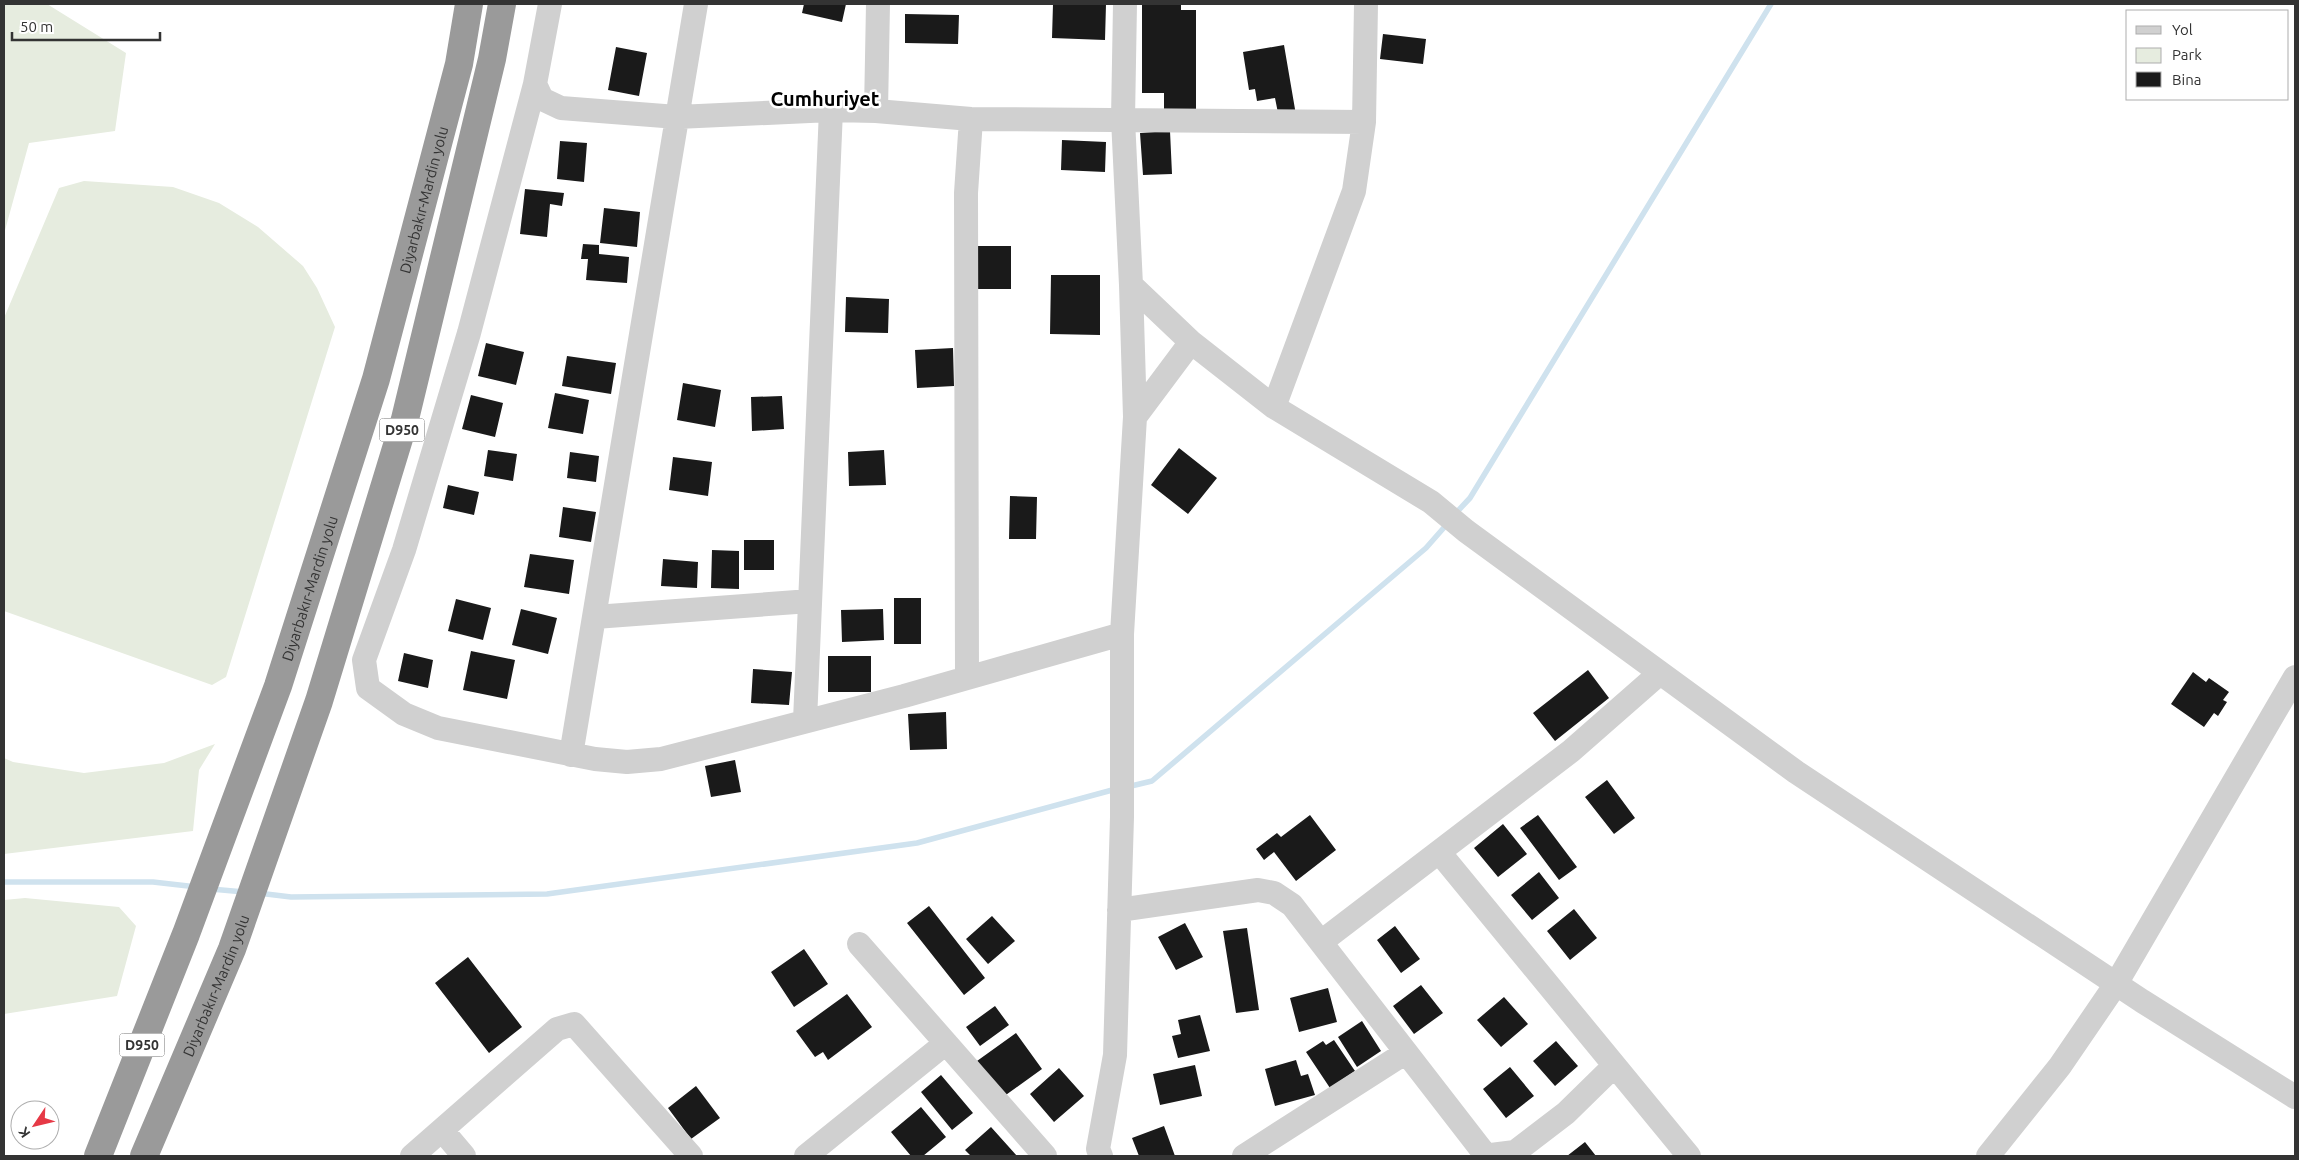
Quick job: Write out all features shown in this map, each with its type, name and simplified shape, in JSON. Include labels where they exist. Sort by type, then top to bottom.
[{"type":"highway","name":"Diyarbakır-Mardin yolu","points":[[98,1156],[186,934],[278,686],[376,379],[459,64],[469,4]]},
{"type":"highway","name":"Diyarbakır-Mardin yolu","points":[[144,1156],[232,949],[319,701],[405,419],[492,59],[502,4]]},
{"type":"street","points":[[550,4],[535,84],[467,342],[404,550],[364,660],[368,688],[404,714],[438,728],[571,755],[626,762],[661,759],[967,678],[1122,634]]},
{"type":"street","points":[[571,755],[696,4]]},
{"type":"street","points":[[876,111],[878,4]]},
{"type":"street","points":[[1096,1154],[1115,1055],[1122,818],[1122,634],[1135,418],[1123,120],[1125,4]]},
{"type":"street","points":[[1274,407],[1354,190],[1364,122],[1366,4]]},
{"type":"street","points":[[535,84],[542,99],[561,108],[677,117],[831,110],[876,111],[971,119],[1364,122]]},
{"type":"street","points":[[805,721],[831,110]]},
{"type":"street","points":[[967,678],[966,193],[971,119]]},
{"type":"street","points":[[1131,285],[1191,342],[1274,407],[1431,502],[1466,531],[1796,772],[2116,984],[2295,1097]]},
{"type":"street","points":[[1135,418],[1191,342]]},
{"type":"street","points":[[595,617],[810,601]]},
{"type":"street","points":[[1321,942],[1571,751],[1660,673]]},
{"type":"street","points":[[1988,1156],[2060,1066],[2116,984],[2295,677]]},
{"type":"street","points":[[1439,852],[1689,1156]]},
{"type":"street","points":[[1119,910],[1258,890],[1274,893],[1292,905],[1484,1153],[1491,1155],[1515,1152],[1566,1113],[1614,1066]]},
{"type":"street","points":[[859,944],[1046,1156]]},
{"type":"street","points":[[412,1156],[557,1029],[574,1024],[690,1156]]},
{"type":"street","points":[[806,1156],[946,1043]]},
{"type":"street","points":[[1244,1156],[1405,1053]]},
{"type":"street","points":[[442,1130],[464,1156]]},
{"type":"green space","points":[[4,4],[47,4],[126,53],[115,131],[29,143],[4,234]]},
{"type":"green space","points":[[84,181],[173,187],[219,203],[258,227],[303,266],[317,288],[335,327],[226,677],[212,685],[4,611],[4,318],[59,188]]},
{"type":"green space","points":[[215,744],[199,770],[193,831],[4,854],[4,758],[13,762],[84,773],[164,763]]},
{"type":"green space","points":[[25,898],[119,907],[136,926],[117,996],[4,1014],[4,900]]},
{"type":"building","points":[[804,4],[846,4],[842,22],[802,13]]},
{"type":"building","points":[[1053,4],[1106,4],[1105,40],[1052,38]]},
{"type":"building","points":[[1142,4],[1181,4],[1181,10],[1196,10],[1196,114],[1164,114],[1164,93],[1142,93]]},
{"type":"building","points":[[905,14],[959,15],[958,44],[905,43]]},
{"type":"building","points":[[1383,34],[1426,39],[1423,64],[1380,59]]},
{"type":"building","points":[[1284,45],[1296,115],[1279,118],[1275,98],[1257,101],[1255,89],[1249,90],[1243,52]]},
{"type":"building","points":[[616,47],[647,53],[639,96],[608,90]]},
{"type":"building","points":[[1170,131],[1172,174],[1143,175],[1140,133]]},
{"type":"building","points":[[1062,140],[1106,142],[1105,172],[1061,170]]},
{"type":"building","points":[[560,141],[587,143],[584,182],[557,179]]},
{"type":"building","points":[[525,189],[564,193],[562,206],[550,204],[547,237],[520,234]]},
{"type":"building","points":[[604,208],[640,212],[637,247],[600,243]]},
{"type":"building","points":[[583,244],[599,245],[599,254],[629,257],[627,283],[586,280],[588,259],[581,259]]},
{"type":"building","points":[[977,246],[1011,246],[1011,289],[977,289]]},
{"type":"building","points":[[1051,275],[1100,275],[1100,335],[1050,334]]},
{"type":"building","points":[[846,297],[889,299],[888,333],[845,332]]},
{"type":"building","points":[[486,343],[524,352],[516,385],[478,376]]},
{"type":"building","points":[[953,348],[954,386],[917,388],[915,350]]},
{"type":"building","points":[[567,356],[616,363],[611,394],[562,386]]},
{"type":"building","points":[[683,383],[721,390],[715,427],[677,420]]},
{"type":"building","points":[[555,393],[589,400],[583,434],[548,428]]},
{"type":"building","points":[[471,395],[503,403],[495,437],[462,429]]},
{"type":"building","points":[[782,396],[784,429],[752,431],[751,397]]},
{"type":"building","points":[[1179,448],[1217,478],[1188,514],[1151,485]]},
{"type":"building","points":[[488,450],[517,454],[513,481],[484,476]]},
{"type":"building","points":[[884,450],[886,485],[849,486],[848,452]]},
{"type":"building","points":[[570,452],[599,456],[596,482],[567,478]]},
{"type":"building","points":[[673,457],[712,462],[708,496],[669,490]]},
{"type":"building","points":[[448,485],[479,492],[474,515],[443,508]]},
{"type":"building","points":[[1010,496],[1037,497],[1036,539],[1009,539]]},
{"type":"building","points":[[563,507],[596,512],[591,542],[559,537]]},
{"type":"building","points":[[744,540],[774,540],[774,570],[744,570]]},
{"type":"building","points":[[712,550],[739,551],[739,589],[711,588]]},
{"type":"building","points":[[530,554],[574,560],[569,594],[524,587]]},
{"type":"building","points":[[663,559],[698,562],[697,588],[661,586]]},
{"type":"building","points":[[894,598],[921,598],[921,644],[894,644]]},
{"type":"building","points":[[456,599],[491,608],[483,640],[448,631]]},
{"type":"building","points":[[521,609],[557,618],[548,654],[512,645]]},
{"type":"building","points":[[883,609],[884,640],[842,642],[841,610]]},
{"type":"building","points":[[471,651],[515,660],[507,699],[463,690]]},
{"type":"building","points":[[404,653],[433,660],[428,688],[398,681]]},
{"type":"building","points":[[828,656],[871,656],[871,692],[828,692]]},
{"type":"building","points":[[753,669],[792,672],[789,705],[751,703]]},
{"type":"building","points":[[1588,670],[1609,698],[1555,741],[1533,713]]},
{"type":"building","points":[[2193,672],[2206,682],[2209,678],[2229,692],[2223,700],[2227,702],[2218,716],[2214,713],[2204,727],[2171,704]]},
{"type":"building","points":[[946,712],[947,749],[910,750],[908,714]]},
{"type":"building","points":[[735,760],[741,792],[711,797],[705,766]]},
{"type":"building","points":[[1607,780],[1635,818],[1614,834],[1585,797]]},
{"type":"building","points":[[1310,815],[1336,850],[1296,881],[1274,852],[1264,860],[1256,849],[1277,833],[1281,837]]},
{"type":"building","points":[[1538,815],[1577,867],[1559,880],[1520,828]]},
{"type":"building","points":[[1503,824],[1527,854],[1498,877],[1474,848]]},
{"type":"building","points":[[1539,872],[1559,898],[1532,920],[1511,895]]},
{"type":"building","points":[[929,906],[985,978],[964,995],[907,923]]},
{"type":"building","points":[[1574,909],[1597,938],[1570,960],[1547,931]]},
{"type":"building","points":[[992,916],[1015,941],[988,964],[966,939]]},
{"type":"building","points":[[1185,923],[1203,957],[1176,970],[1158,937]]},
{"type":"building","points":[[1395,926],[1420,959],[1401,973],[1377,940]]},
{"type":"building","points":[[1247,928],[1259,1010],[1236,1013],[1223,931]]},
{"type":"building","points":[[804,949],[828,984],[794,1007],[771,972]]},
{"type":"building","points":[[468,957],[522,1027],[489,1053],[435,983]]},
{"type":"building","points":[[1421,985],[1443,1013],[1414,1034],[1393,1006]]},
{"type":"building","points":[[1328,988],[1337,1022],[1299,1032],[1290,998]]},
{"type":"building","points":[[847,994],[872,1027],[828,1060],[823,1052],[815,1057],[796,1031]]},
{"type":"building","points":[[1504,997],[1528,1024],[1501,1047],[1477,1020]]},
{"type":"building","points":[[995,1006],[1009,1025],[980,1046],[966,1027]]},
{"type":"building","points":[[1200,1015],[1210,1051],[1178,1058],[1172,1036],[1181,1034],[1178,1020]]},
{"type":"building","points":[[1362,1021],[1381,1051],[1357,1067],[1338,1037]]},
{"type":"building","points":[[1016,1033],[1042,1069],[1003,1097],[977,1061]]},
{"type":"building","points":[[1334,1040],[1355,1071],[1330,1088],[1306,1052],[1323,1041],[1326,1045]]},
{"type":"building","points":[[1556,1041],[1578,1066],[1555,1086],[1533,1061]]},
{"type":"building","points":[[1296,1060],[1301,1076],[1308,1074],[1315,1095],[1275,1106],[1265,1069]]},
{"type":"building","points":[[1195,1065],[1202,1096],[1160,1105],[1153,1074]]},
{"type":"building","points":[[1510,1067],[1534,1096],[1506,1118],[1483,1089]]},
{"type":"building","points":[[1059,1068],[1084,1096],[1054,1122],[1030,1094]]},
{"type":"building","points":[[941,1075],[973,1113],[952,1130],[921,1092]]},
{"type":"building","points":[[696,1086],[720,1118],[691,1139],[668,1108]]},
{"type":"building","points":[[921,1107],[946,1137],[923,1156],[911,1156],[891,1132]]},
{"type":"building","points":[[1164,1126],[1175,1156],[1139,1156],[1132,1138]]},
{"type":"building","points":[[991,1127],[1017,1156],[971,1156],[965,1150]]},
{"type":"building","points":[[1585,1142],[1596,1156],[1567,1156]]},
{"type":"waterway","points":[[1455,514],[1470,498],[1771,4]]},
{"type":"waterway","points":[[1127,787],[1152,781],[1426,548],[1448,523]]},
{"type":"waterway","points":[[258,893],[291,897],[547,894],[917,843],[1116,789]]},
{"type":"waterway","points":[[4,882],[153,882],[197,887]]},
{"type":"waterway","points":[[211,889],[244,892]]},
{"type":"district","name":"Cumhuriyet","points":[[825,98]]}]
